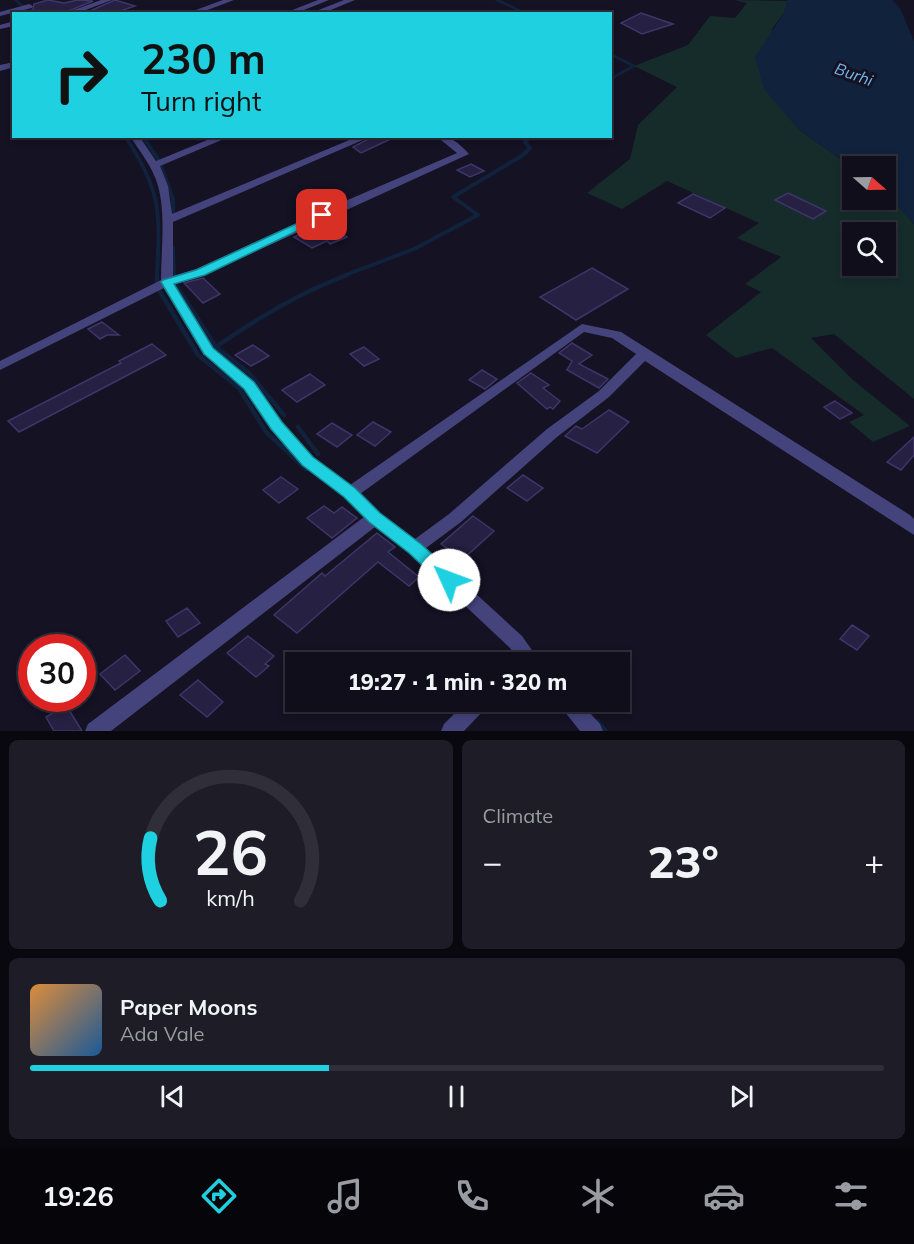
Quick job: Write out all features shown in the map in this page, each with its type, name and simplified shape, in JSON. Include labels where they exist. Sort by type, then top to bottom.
[{"type":"street","points":[[72,12],[108,0]]},
{"type":"street","points":[[194,12],[230,0]]},
{"type":"street","points":[[291,12],[325,0]]},
{"type":"street","points":[[318,12],[351,0]]},
{"type":"street","points":[[0,14],[30,4]]},
{"type":"street","points":[[135,138],[154,165],[163,186],[167,220],[167,282],[208,351],[249,385],[276,425],[307,461],[350,493],[375,518],[415,548],[516,642],[520,652]]},
{"type":"street","points":[[154,165],[222,138]]},
{"type":"street","points":[[167,220],[363,138]]},
{"type":"street","points":[[0,366],[167,282],[200,272],[340,207],[386,189],[450,158],[464,154],[444,138]]},
{"type":"street","points":[[350,493],[582,328],[616,335],[904,519],[914,529]]},
{"type":"street","points":[[415,548],[455,518],[552,433],[604,394],[644,354]]},
{"type":"street","points":[[95,731],[375,518]]},
{"type":"street","points":[[451,731],[469,712]]},
{"type":"street","points":[[576,712],[593,731]]},
{"type":"green space","points":[[734,0],[788,1],[784,13],[772,29],[798,129],[842,160],[842,210],[896,210],[896,204],[914,224],[914,399],[834,334],[811,338],[853,380],[910,426],[873,442],[849,422],[864,415],[772,348],[736,358],[706,335],[761,292],[745,284],[781,257],[737,238],[759,223],[667,181],[622,209],[587,193],[630,159],[638,125],[677,87],[634,66],[688,45],[710,16],[735,18],[747,3]]},
{"type":"water","name":"Burhi","points":[[787,0],[892,0],[900,8],[914,41],[914,224],[896,204],[896,156],[842,156],[842,160],[798,129],[764,89],[755,57],[784,13]]},
{"type":"building","points":[[48,0],[64,3],[78,0],[93,1],[66,12],[26,12],[33,10],[34,4]]},
{"type":"building","points":[[115,0],[135,6],[121,12],[88,12]]},
{"type":"building","points":[[641,13],[673,24],[642,34],[621,23]]},
{"type":"building","points":[[370,138],[393,138],[361,153],[353,147]]},
{"type":"building","points":[[471,164],[484,171],[470,177],[457,170]]},
{"type":"building","points":[[788,193],[826,211],[813,219],[775,200]]},
{"type":"building","points":[[693,194],[725,208],[710,218],[678,203]]},
{"type":"building","points":[[326,222],[347,237],[330,244],[327,241],[312,248],[294,237]]},
{"type":"building","points":[[592,268],[628,289],[576,320],[540,297]]},
{"type":"building","points":[[203,278],[220,294],[203,303],[184,283]]},
{"type":"building","points":[[102,322],[119,335],[107,335],[100,339],[88,329]]},
{"type":"building","points":[[572,343],[592,355],[579,364],[608,379],[599,388],[567,370],[572,361],[559,353]]},
{"type":"building","points":[[152,344],[166,355],[19,432],[8,421],[121,363],[119,361]]},
{"type":"building","points":[[253,345],[269,356],[251,366],[235,355]]},
{"type":"building","points":[[364,347],[379,359],[364,366],[350,354]]},
{"type":"building","points":[[482,370],[497,379],[485,389],[469,380]]},
{"type":"building","points":[[531,373],[549,385],[543,388],[560,401],[553,409],[550,407],[547,409],[517,383]]},
{"type":"building","points":[[310,374],[325,385],[297,402],[282,390]]},
{"type":"building","points":[[835,401],[852,413],[840,419],[824,407]]},
{"type":"building","points":[[609,410],[629,422],[597,453],[565,436],[576,426],[582,429]]},
{"type":"building","points":[[373,422],[391,432],[375,446],[357,435]]},
{"type":"building","points":[[332,423],[352,435],[337,447],[317,434]]},
{"type":"building","points":[[914,437],[914,455],[901,470],[887,462]]},
{"type":"building","points":[[523,475],[543,488],[527,501],[507,488]]},
{"type":"building","points":[[281,477],[298,489],[279,503],[263,490]]},
{"type":"building","points":[[324,506],[334,513],[342,507],[357,518],[332,538],[307,518]]},
{"type":"building","points":[[473,516],[494,531],[463,559],[441,544]]},
{"type":"building","points":[[377,533],[395,547],[388,552],[419,577],[409,586],[378,562],[297,633],[274,615],[322,573],[325,576]]},
{"type":"building","points":[[187,608],[200,623],[178,637],[166,621]]},
{"type":"building","points":[[852,625],[869,636],[857,650],[840,639]]},
{"type":"building","points":[[248,636],[274,656],[265,664],[269,666],[256,677],[227,653]]},
{"type":"building","points":[[125,655],[140,671],[115,690],[100,674]]},
{"type":"building","points":[[198,680],[223,702],[207,717],[180,695]]},
{"type":"building","points":[[54,712],[70,712],[82,731],[54,731],[46,717]]},
{"type":"waterway","points":[[16,0],[22,6]]},
{"type":"waterway","points":[[497,0],[523,12]]},
{"type":"waterway","points":[[612,55],[634,66],[612,78]]},
{"type":"waterway","points":[[126,138],[146,172],[156,203],[157,276]]},
{"type":"waterway","points":[[143,138],[158,159]]},
{"type":"waterway","points":[[343,276],[414,249],[478,215],[453,197],[523,155],[530,148],[525,142],[529,138]]},
{"type":"waterway","points":[[161,166],[173,199],[173,219]]},
{"type":"waterway","points":[[173,248],[174,276]]},
{"type":"waterway","points":[[216,347],[279,307],[347,275]]},
{"type":"waterway","points":[[157,276],[157,282]]},
{"type":"waterway","points":[[174,276],[174,282],[216,347]]},
{"type":"waterway","points":[[160,292],[198,355],[239,388],[266,432],[306,469]]},
{"type":"waterway","points":[[216,347],[249,373],[284,415]]},
{"type":"waterway","points":[[298,427],[318,454]]},
{"type":"waterway","points":[[597,722],[605,731]]},
{"type":"route","points":[[322,215],[200,272],[167,282],[208,351],[249,385],[276,425],[307,461],[350,493],[375,518],[415,548],[449,580]]}]
